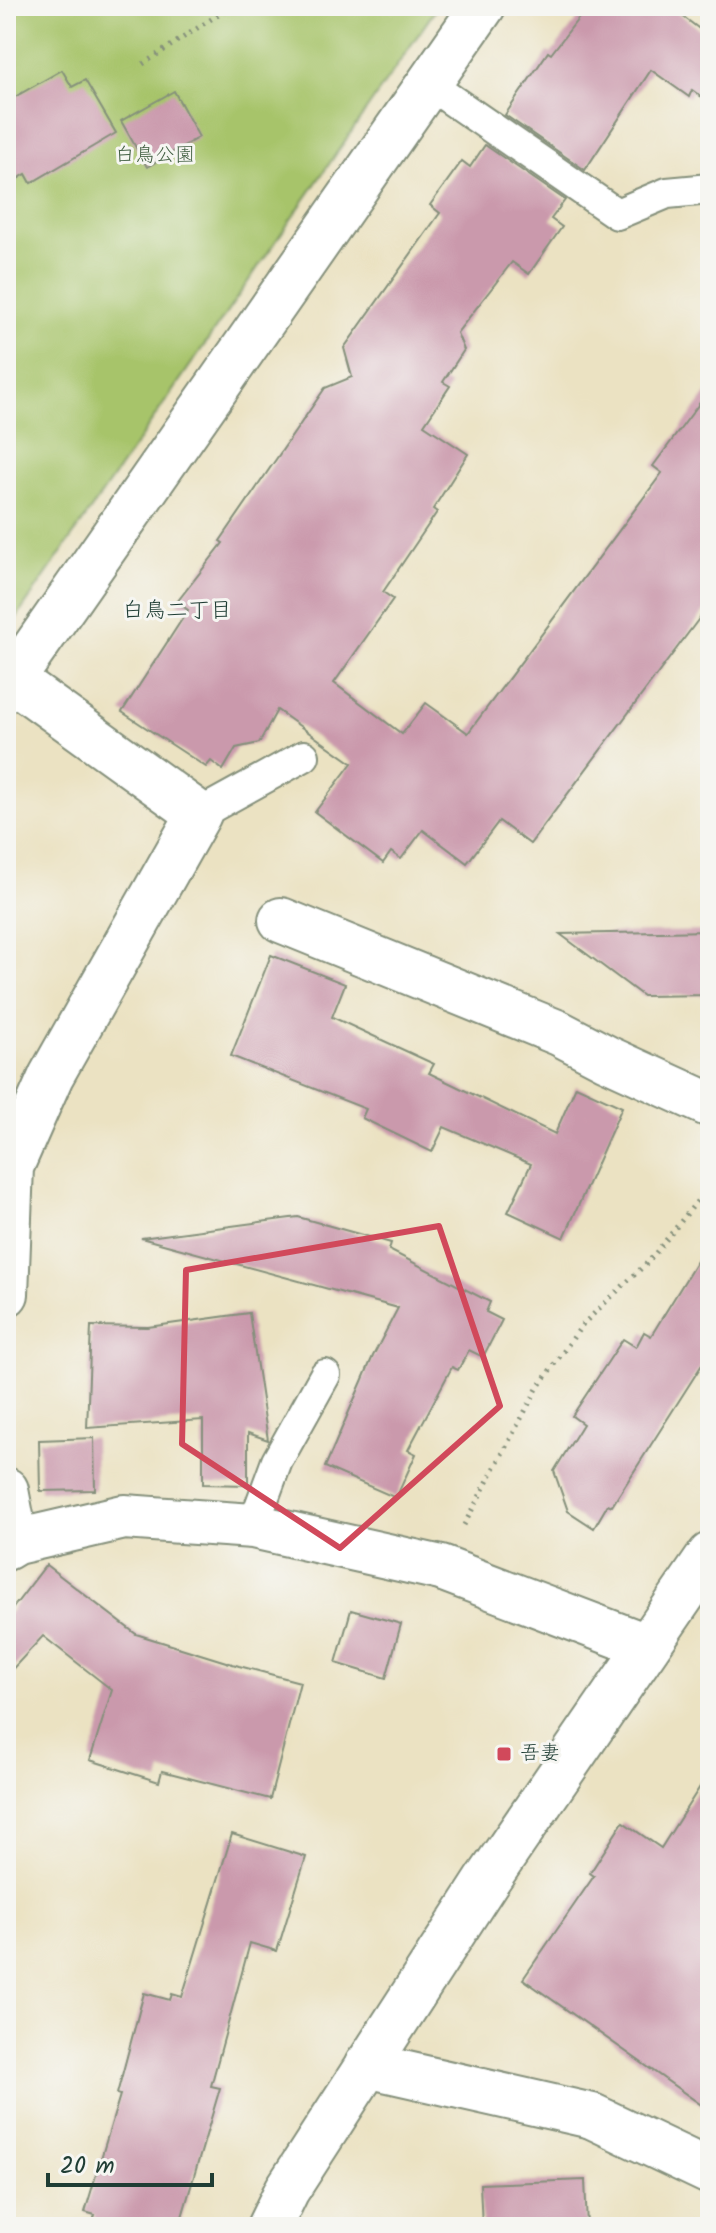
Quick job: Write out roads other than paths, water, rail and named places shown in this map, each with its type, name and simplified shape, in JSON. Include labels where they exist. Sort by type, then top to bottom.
[{"type":"street","points":[[6,1294],[11,1167],[51,1076],[199,814],[8,681],[483,6]]},
{"type":"street","points":[[281,920],[559,1033],[710,1105]]},
{"type":"street","points":[[6,1490],[11,1545],[124,1517],[253,1526],[441,1568],[646,1646]]},
{"type":"street","points":[[269,2227],[287,2190],[486,1882],[710,1555]]},
{"type":"street","points":[[367,2065],[592,2116],[710,2172]]},
{"type":"lane","points":[[427,83],[617,214],[667,193],[710,189]]},
{"type":"lane","points":[[199,814],[304,756]]},
{"type":"lane","points":[[253,1526],[277,1461],[325,1375]]},
{"type":"place","name":"吾妻","points":[[504,1754]]},
{"type":"district","name":"白鳥二丁目","points":[[177,611]]},
{"type":"park label","name":"白鳥公園","points":[[155,156]]}]
